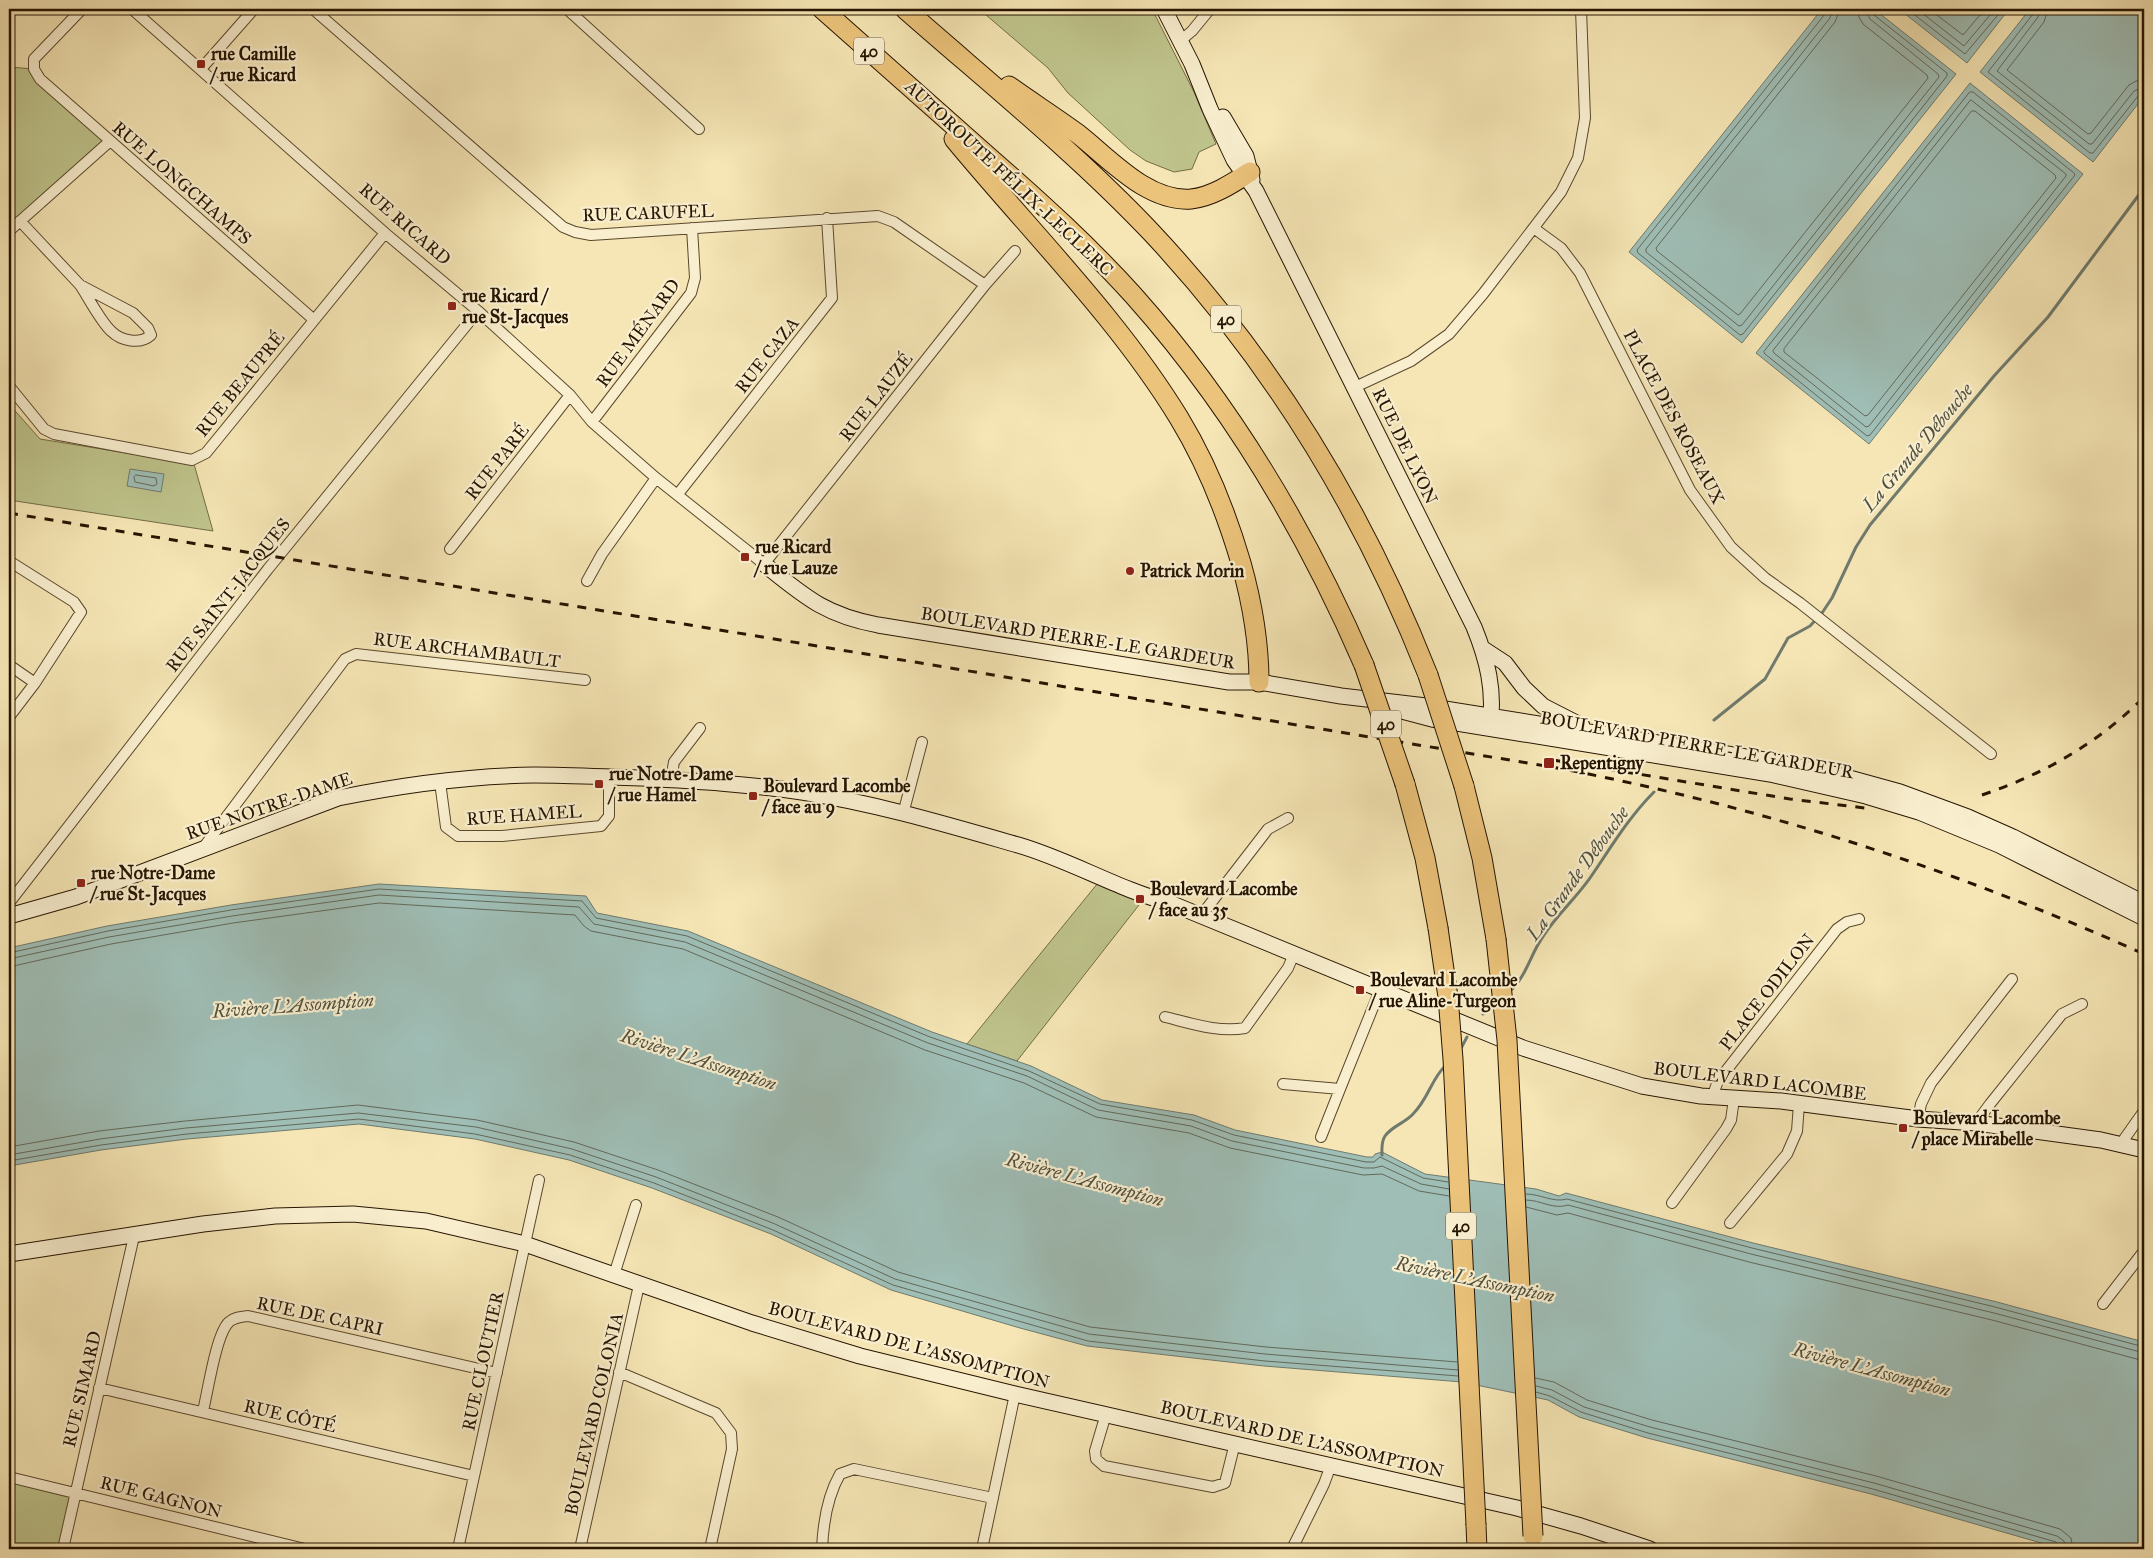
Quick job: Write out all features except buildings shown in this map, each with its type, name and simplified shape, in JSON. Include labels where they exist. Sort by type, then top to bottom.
[{"type":"highway","name":"AUTOROUTE FÉLIX-LECLERC","points":[[822,9],[1087,247],[1140,302],[1188,361],[1246,441],[1288,509],[1324,576],[1364,665],[1405,784],[1425,858],[1448,997],[1453,1059],[1477,1549]]},
{"type":"highway","name":"40","points":[[906,9],[1110,191],[1183,268],[1247,346],[1312,439],[1360,522],[1396,597],[1428,675],[1464,786],[1482,858],[1496,939],[1507,1047],[1533,1542]]},
{"type":"highway","points":[[932,32],[1076,133],[1152,190],[1173,198],[1193,199],[1250,179]]},
{"type":"highway","points":[[917,93],[999,194],[1111,325],[1148,372],[1180,419],[1214,485],[1236,547],[1254,622],[1258,682]]},
{"type":"street","name":"RUE LONGCHAMPS","points":[[82,9],[34,59],[34,69],[40,78],[109,142],[313,319]]},
{"type":"street","name":"RUE RICARD","points":[[132,9],[201,68],[385,233],[478,311],[570,395],[592,422],[656,478],[814,602]]},
{"type":"street","points":[[201,68],[254,9]]},
{"type":"street","name":"RUE CARUFEL","points":[[314,9],[563,227],[575,232],[591,235],[878,216],[894,222],[985,284]]},
{"type":"street","points":[[567,9],[699,129]]},
{"type":"street","name":"RUE DE LYON","points":[[1164,9],[1192,64],[1240,145],[1250,179],[1469,617],[1482,648],[1490,680],[1491,722]]},
{"type":"street","points":[[1180,41],[1192,31],[1210,9]]},
{"type":"street","points":[[1355,387],[1411,361],[1442,340],[1483,294],[1535,229],[1568,180],[1581,144],[1586,105],[1581,9]]},
{"type":"street","points":[[9,231],[109,142]]},
{"type":"street","name":"RUE CAZA","points":[[678,494],[832,298],[827,218]]},
{"type":"street","points":[[20,221],[80,285],[112,332],[131,342],[145,340],[151,336],[148,328],[133,313],[80,285]]},
{"type":"street","name":"RUE MÉNARD","points":[[592,422],[691,293],[695,278],[692,228]]},
{"type":"street","name":"PLACE DES ROSEAUX","points":[[1535,229],[1561,248],[1580,273],[1690,490],[1712,521],[1742,557],[1765,578],[1835,630],[1991,754]]},
{"type":"street","name":"RUE BEAUPRÉ","points":[[9,386],[44,429],[54,434],[192,460],[206,452],[385,233]]},
{"type":"street","name":"RUE LAUZÉ","points":[[764,564],[985,284],[1015,251]]},
{"type":"street","name":"RUE SAINT-JACQUES","points":[[9,903],[268,569],[478,311]]},
{"type":"street","name":"RUE PARÉ","points":[[450,549],[570,395]]},
{"type":"street","points":[[587,581],[602,554],[656,478]]},
{"type":"street","points":[[9,561],[74,602],[81,612],[9,717]]},
{"type":"street","name":"BOULEVARD PIERRE-LE GARDEUR","points":[[814,602],[840,616],[892,628],[1229,682],[1258,682],[1340,696],[1426,706],[1491,722],[1770,774],[1866,796],[1919,812],[1999,845],[2144,918]]},
{"type":"street","points":[[1482,648],[1505,663],[1524,688],[1543,706],[1559,716],[1595,732]]},
{"type":"street","name":"RUE ARCHAMBAULT","points":[[202,849],[345,658],[356,654],[584,680]]},
{"type":"street","points":[[9,665],[34,683]]},
{"type":"street","name":"BOULEVARD PIERRE-LE GARDEUR","points":[[1491,722],[1595,732],[1788,764],[1886,788],[1982,823],[2144,903]]},
{"type":"street","points":[[671,779],[674,762],[700,728]]},
{"type":"street","points":[[903,814],[922,742]]},
{"type":"street","name":"RUE NOTRE-DAME","points":[[9,916],[76,897],[338,798],[384,788],[498,776],[609,776],[671,779]]},
{"type":"street","name":"RUE HAMEL","points":[[440,782],[446,828],[458,836],[502,836],[601,826],[609,816],[609,776]]},
{"type":"street","name":"BOULEVARD LACOMBE","points":[[671,779],[801,792],[903,814],[1022,846],[1146,896],[1203,916],[1515,1045],[1649,1088],[1712,1097],[1799,1104],[1918,1119],[1976,1123],[2101,1140],[2144,1150]]},
{"type":"street","points":[[1203,916],[1207,908],[1268,829],[1288,818]]},
{"type":"street","name":"PLACE ODILON","points":[[1712,1097],[1718,1081],[1837,930],[1848,922],[1859,919]]},
{"type":"street","points":[[1165,1017],[1201,1026],[1233,1030],[1245,1028],[1288,968],[1294,954]]},
{"type":"street","points":[[1918,1119],[1921,1104],[1931,1083],[2012,979]]},
{"type":"street","points":[[1322,1136],[1380,990]]},
{"type":"street","points":[[1976,1123],[2062,1014],[2082,1004]]},
{"type":"street","points":[[1283,1084],[1340,1090]]},
{"type":"street","points":[[1672,1202],[1726,1129],[1731,1120],[1734,1098]]},
{"type":"street","points":[[1730,1223],[1787,1154],[1797,1131],[1799,1104]]},
{"type":"street","points":[[2120,1145],[2144,1111]]},
{"type":"street","name":"RUE CLOUTIER","points":[[458,1549],[539,1180]]},
{"type":"street","points":[[614,1275],[636,1205]]},
{"type":"street","name":"BOULEVARD DE L'ASSOMPTION","points":[[10,1258],[134,1236],[275,1216],[353,1214],[426,1221],[526,1244],[752,1324],[860,1356],[1015,1394],[1556,1518],[1650,1549]]},
{"type":"street","name":"RUE SIMARD","points":[[63,1549],[134,1236]]},
{"type":"street","points":[[2103,1304],[2144,1251]]},
{"type":"street","name":"BOULEVARD COLONIA","points":[[580,1549],[639,1285]]},
{"type":"street","name":"RUE DE CAPRI","points":[[203,1412],[220,1334],[229,1322],[236,1317],[248,1316],[497,1373]]},
{"type":"street","points":[[619,1372],[716,1413],[731,1433],[732,1449],[710,1549]]},
{"type":"street","name":"RUE CÔTÉ","points":[[99,1388],[474,1476]]},
{"type":"street","points":[[982,1549],[1015,1394]]},
{"type":"street","points":[[1106,1414],[1096,1451],[1096,1459],[1104,1466],[1213,1487],[1225,1483],[1235,1443]]},
{"type":"street","points":[[1292,1549],[1324,1484],[1331,1465]]},
{"type":"street","points":[[822,1549],[823,1534],[834,1484],[840,1474],[854,1469],[993,1498]]},
{"type":"street","name":"RUE GAGNON","points":[[9,1477],[305,1549]]},
{"type":"green space","points":[[979,9],[1152,9],[1194,92],[1216,144],[1199,152],[1192,169],[1174,172],[1146,161],[1130,150],[1068,93],[1048,68]]},
{"type":"green space","points":[[9,67],[34,69],[109,142],[9,231]]},
{"type":"green space","points":[[9,404],[40,439],[194,464],[213,531],[9,500]]},
{"type":"green space","points":[[1102,878],[1146,896],[1017,1061],[967,1044]]},
{"type":"green space","points":[[9,1477],[75,1492],[63,1549],[9,1549]]},
{"type":"water","points":[[1822,9],[1874,9],[1956,74],[1742,343],[1629,252]]},
{"type":"water","points":[[1899,9],[2009,9],[1967,63]]},
{"type":"water","points":[[2030,9],[2144,9],[2144,96],[2093,162],[1980,72]]},
{"type":"water","points":[[1970,83],[2083,174],[1869,444],[1756,353]]},
{"type":"water","points":[[130,469],[164,474],[161,492],[127,486]]},
{"type":"water","name":"Rivière L'Assomption","points":[[379,884],[586,896],[597,913],[688,931],[932,1032],[1031,1066],[1102,1100],[1194,1115],[1235,1130],[1367,1157],[1373,1157],[1375,1154],[1382,1152],[1425,1174],[1536,1189],[1559,1196],[1566,1193],[1753,1243],[1997,1302],[2144,1342],[2144,1549],[2062,1549],[1871,1494],[1647,1438],[1579,1417],[1548,1400],[1462,1382],[1264,1366],[1087,1346],[891,1290],[771,1234],[652,1188],[569,1160],[475,1139],[359,1124],[187,1139],[101,1150],[9,1166],[9,948],[107,926],[231,905]]},
{"type":"waterway","name":"La Grande Débouche","points":[[1714,720],[1765,679],[1788,638],[1810,626],[1822,613],[1832,598],[1856,547],[1870,525],[1994,376],[2048,317],[2144,188]]},
{"type":"waterway","name":"La Grande Débouche","points":[[1508,993],[1520,980],[1539,942],[1549,928],[1585,885],[1628,823],[1654,792]]},
{"type":"waterway","name":"La Grande Débouche","points":[[1483,1014],[1496,1003]]},
{"type":"waterway","name":"La Grande Débouche","points":[[1459,1052],[1467,1037]]},
{"type":"waterway","name":"La Grande Débouche","points":[[1382,1155],[1382,1143],[1385,1136],[1410,1117],[1418,1108],[1437,1076],[1446,1065]]},
{"type":"railway","points":[[9,513],[1546,766]]},
{"type":"railway","points":[[1982,795],[2005,787],[2069,756],[2108,729],[2144,697]]},
{"type":"railway","points":[[1553,760],[1790,799],[1865,808]]},
{"type":"railway","points":[[1552,767],[1629,782],[1704,800],[1854,843],[2000,894],[2144,954]]},
{"type":"place","name":"rue Camille / rue Ricard","points":[[201,64]]},
{"type":"place","name":"rue Ricard / rue St-Jacques","points":[[452,306]]},
{"type":"place","name":"rue Ricard / rue Lauze","points":[[745,557]]},
{"type":"place","name":"Patrick Morin","points":[[1130,571]]},
{"type":"place","name":"Repentigny","points":[[1549,763]]},
{"type":"place","name":"rue Notre-Dame / rue Hamel","points":[[599,784]]},
{"type":"place","name":"Boulevard Lacombe / face au 9","points":[[753,796]]},
{"type":"place","name":"rue Notre-Dame / rue St-Jacques","points":[[81,883]]},
{"type":"place","name":"Boulevard Lacombe / face au 35","points":[[1140,899]]},
{"type":"place","name":"Boulevard Lacombe / rue Aline-Turgeon","points":[[1360,990]]},
{"type":"place","name":"Boulevard Lacombe / place Mirabelle","points":[[1903,1128]]}]
